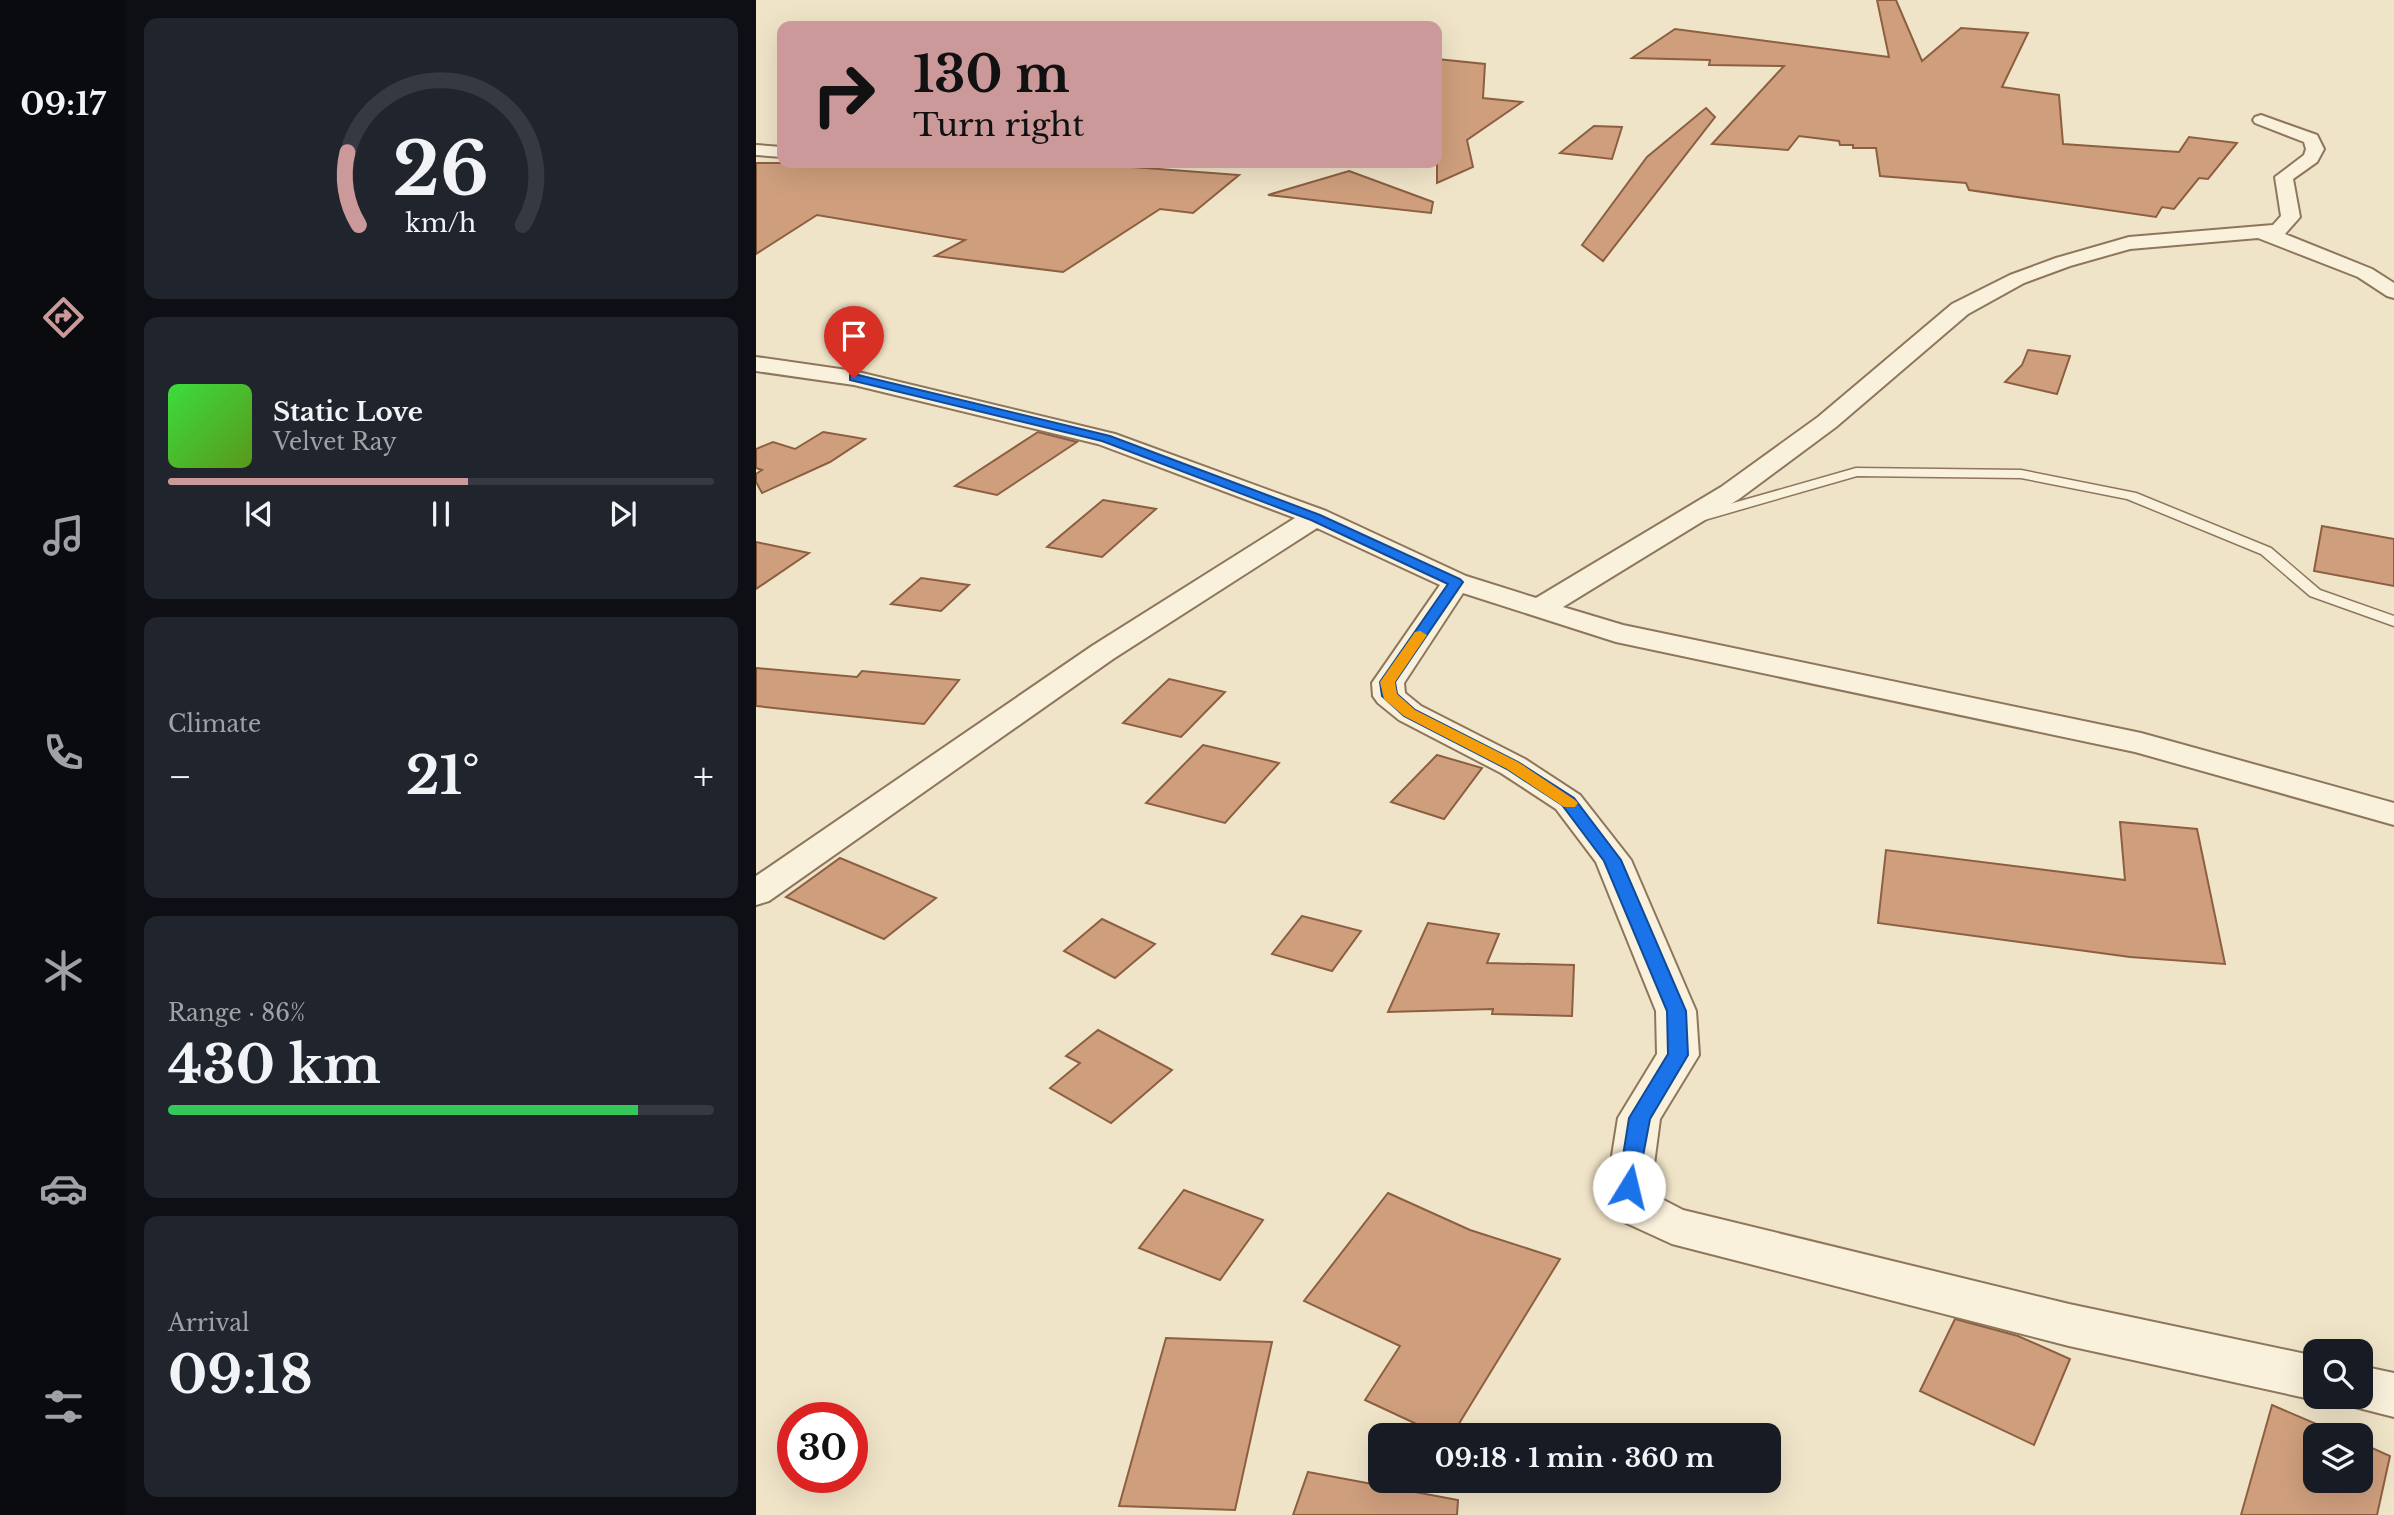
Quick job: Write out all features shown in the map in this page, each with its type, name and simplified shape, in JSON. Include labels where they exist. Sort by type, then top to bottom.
[{"type":"street","points":[[1539,609],[1730,493],[1827,422],[1960,309],[2017,279],[2063,262],[2129,243],[2279,230],[2291,217],[2284,177],[2311,158],[2315,149],[2311,139],[2261,120]]},
{"type":"street","points":[[756,150],[777,152]]},
{"type":"street","points":[[2264,233],[2365,273],[2394,292]]},
{"type":"street","points":[[756,364],[854,378],[1106,439],[1316,517],[1456,582],[1616,633],[2141,743],[2394,814]]},
{"type":"street","points":[[756,894],[1050,686],[1221,574],[1316,517]]},
{"type":"street","points":[[1456,582],[1388,682],[1390,696],[1410,713],[1513,766],[1568,802],[1612,860],[1676,1011],[1678,1055],[1639,1118],[1629,1187],[1640,1209],[1672,1226],[1934,1292],[2069,1325],[2303,1375]]},
{"type":"street","points":[[2373,1391],[2394,1395]]},
{"type":"lane","points":[[1682,522],[1856,472],[2021,474],[2131,496],[2266,551],[2315,593],[2394,621]]},
{"type":"building","points":[[1877,0],[1896,0],[1922,61],[1961,28],[2028,33],[2002,87],[2059,95],[2063,144],[2179,152],[2189,137],[2237,143],[2208,179],[2199,178],[2174,209],[2162,207],[2156,217],[1969,190],[1966,183],[1880,176],[1876,148],[1853,148],[1853,145],[1840,145],[1839,141],[1799,136],[1788,150],[1712,144],[1784,66],[1709,65],[1710,60],[1632,58],[1675,29],[1889,57]]},
{"type":"building","points":[[1442,60],[1485,64],[1483,98],[1522,102],[1467,140],[1473,167],[1437,183],[1437,168],[1442,168]]},
{"type":"building","points":[[1706,108],[1715,117],[1603,261],[1582,245],[1647,157]]},
{"type":"building","points":[[1594,126],[1622,127],[1612,159],[1560,153]]},
{"type":"building","points":[[756,163],[777,163],[777,168],[1146,168],[1239,175],[1193,213],[1160,209],[1063,272],[935,256],[965,240],[817,215],[756,254]]},
{"type":"building","points":[[1349,171],[1433,202],[1431,213],[1268,195]]},
{"type":"building","points":[[2028,350],[2070,356],[2057,394],[2005,382],[2022,365]]},
{"type":"building","points":[[823,432],[865,439],[830,462],[762,493],[756,482],[756,474],[762,470],[756,468],[756,449],[773,442],[795,449]]},
{"type":"building","points":[[1038,432],[1077,442],[997,495],[955,486]]},
{"type":"building","points":[[1103,500],[1156,509],[1102,557],[1047,547]]},
{"type":"building","points":[[2322,526],[2394,539],[2394,586],[2314,571]]},
{"type":"building","points":[[756,542],[809,553],[756,589]]},
{"type":"building","points":[[921,578],[969,585],[941,611],[891,604]]},
{"type":"building","points":[[756,668],[857,677],[862,671],[959,680],[924,724],[756,706]]},
{"type":"building","points":[[1169,679],[1225,692],[1181,737],[1123,723]]},
{"type":"building","points":[[1203,745],[1279,763],[1225,823],[1146,803]]},
{"type":"building","points":[[1437,755],[1482,768],[1444,819],[1391,802]]},
{"type":"building","points":[[2120,822],[2197,829],[2225,964],[2130,957],[1878,923],[1886,850],[2125,880]]},
{"type":"building","points":[[840,858],[936,898],[884,939],[786,897]]},
{"type":"building","points":[[1302,916],[1361,931],[1332,971],[1272,954]]},
{"type":"building","points":[[1102,919],[1155,944],[1115,978],[1064,951]]},
{"type":"building","points":[[1428,923],[1499,934],[1487,963],[1574,965],[1572,1016],[1492,1014],[1493,1009],[1388,1012]]},
{"type":"building","points":[[1098,1030],[1172,1070],[1111,1123],[1050,1088],[1080,1063],[1066,1056]]},
{"type":"building","points":[[1184,1190],[1263,1220],[1220,1280],[1139,1248]]},
{"type":"building","points":[[1388,1193],[1470,1230],[1560,1259],[1459,1423],[1414,1423],[1365,1400],[1400,1346],[1304,1301]]},
{"type":"building","points":[[1955,1319],[2018,1336],[2070,1359],[2034,1445],[1920,1391]]},
{"type":"building","points":[[1166,1338],[1272,1342],[1235,1510],[1119,1506]]},
{"type":"building","points":[[2272,1405],[2314,1423],[2303,1423],[2303,1493],[2373,1493],[2373,1448],[2390,1456],[2377,1515],[2241,1515]]},
{"type":"building","points":[[1308,1472],[1368,1483],[1368,1493],[1420,1493],[1458,1500],[1457,1515],[1293,1515]]},
{"type":"slow traffic","points":[[1420,635],[1388,682],[1390,696],[1410,713],[1513,766],[1569,803]]},
{"type":"route","points":[[854,378],[1106,439],[1316,517],[1456,582],[1388,682],[1390,696],[1410,713],[1513,766],[1568,802],[1612,860],[1676,1011],[1678,1055],[1639,1118],[1629,1187]]}]
